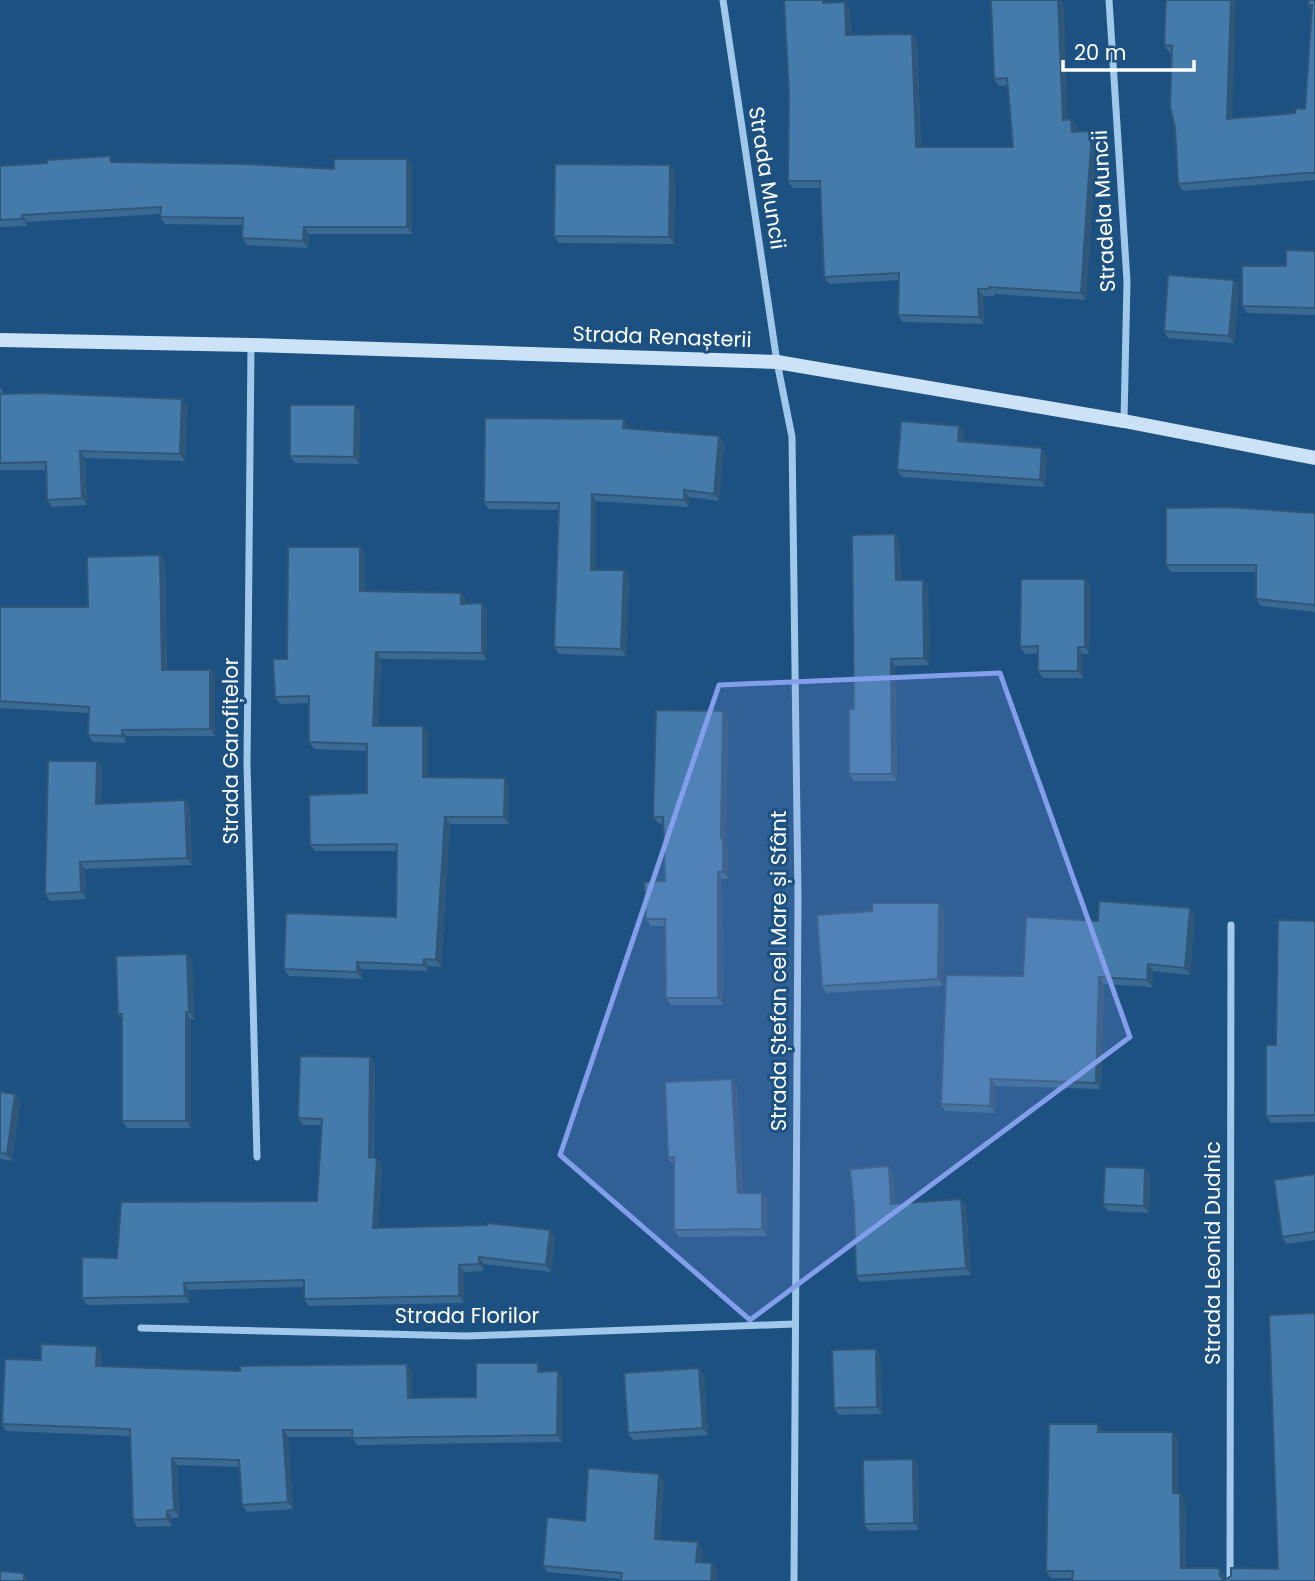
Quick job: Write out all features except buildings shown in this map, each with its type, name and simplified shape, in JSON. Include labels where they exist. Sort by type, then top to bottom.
[{"type":"street","name":"Strada Muncii","points":[[723,0],[777,362]]},
{"type":"street","name":"Stradela Muncii","points":[[1109,0],[1127,281],[1124,421]]},
{"type":"street","name":"Strada Renașterii","points":[[0,340],[251,345],[777,362],[1124,421],[1315,458]]},
{"type":"street","name":"Strada Garofițelor","points":[[251,345],[247,765],[257,1157]]},
{"type":"street","name":"Strada Ștefan cel Mare și Sfânt","points":[[777,362],[792,437],[798,897],[794,1581]]},
{"type":"street","name":"Strada Leonid Dudnic","points":[[1230,1581],[1231,925]]},
{"type":"street","name":"Strada Florilor","points":[[141,1328],[466,1336],[794,1324]]},
{"type":"highlighted area","points":[[1000,673],[1130,1037],[750,1320],[560,1155],[719,685]]}]
